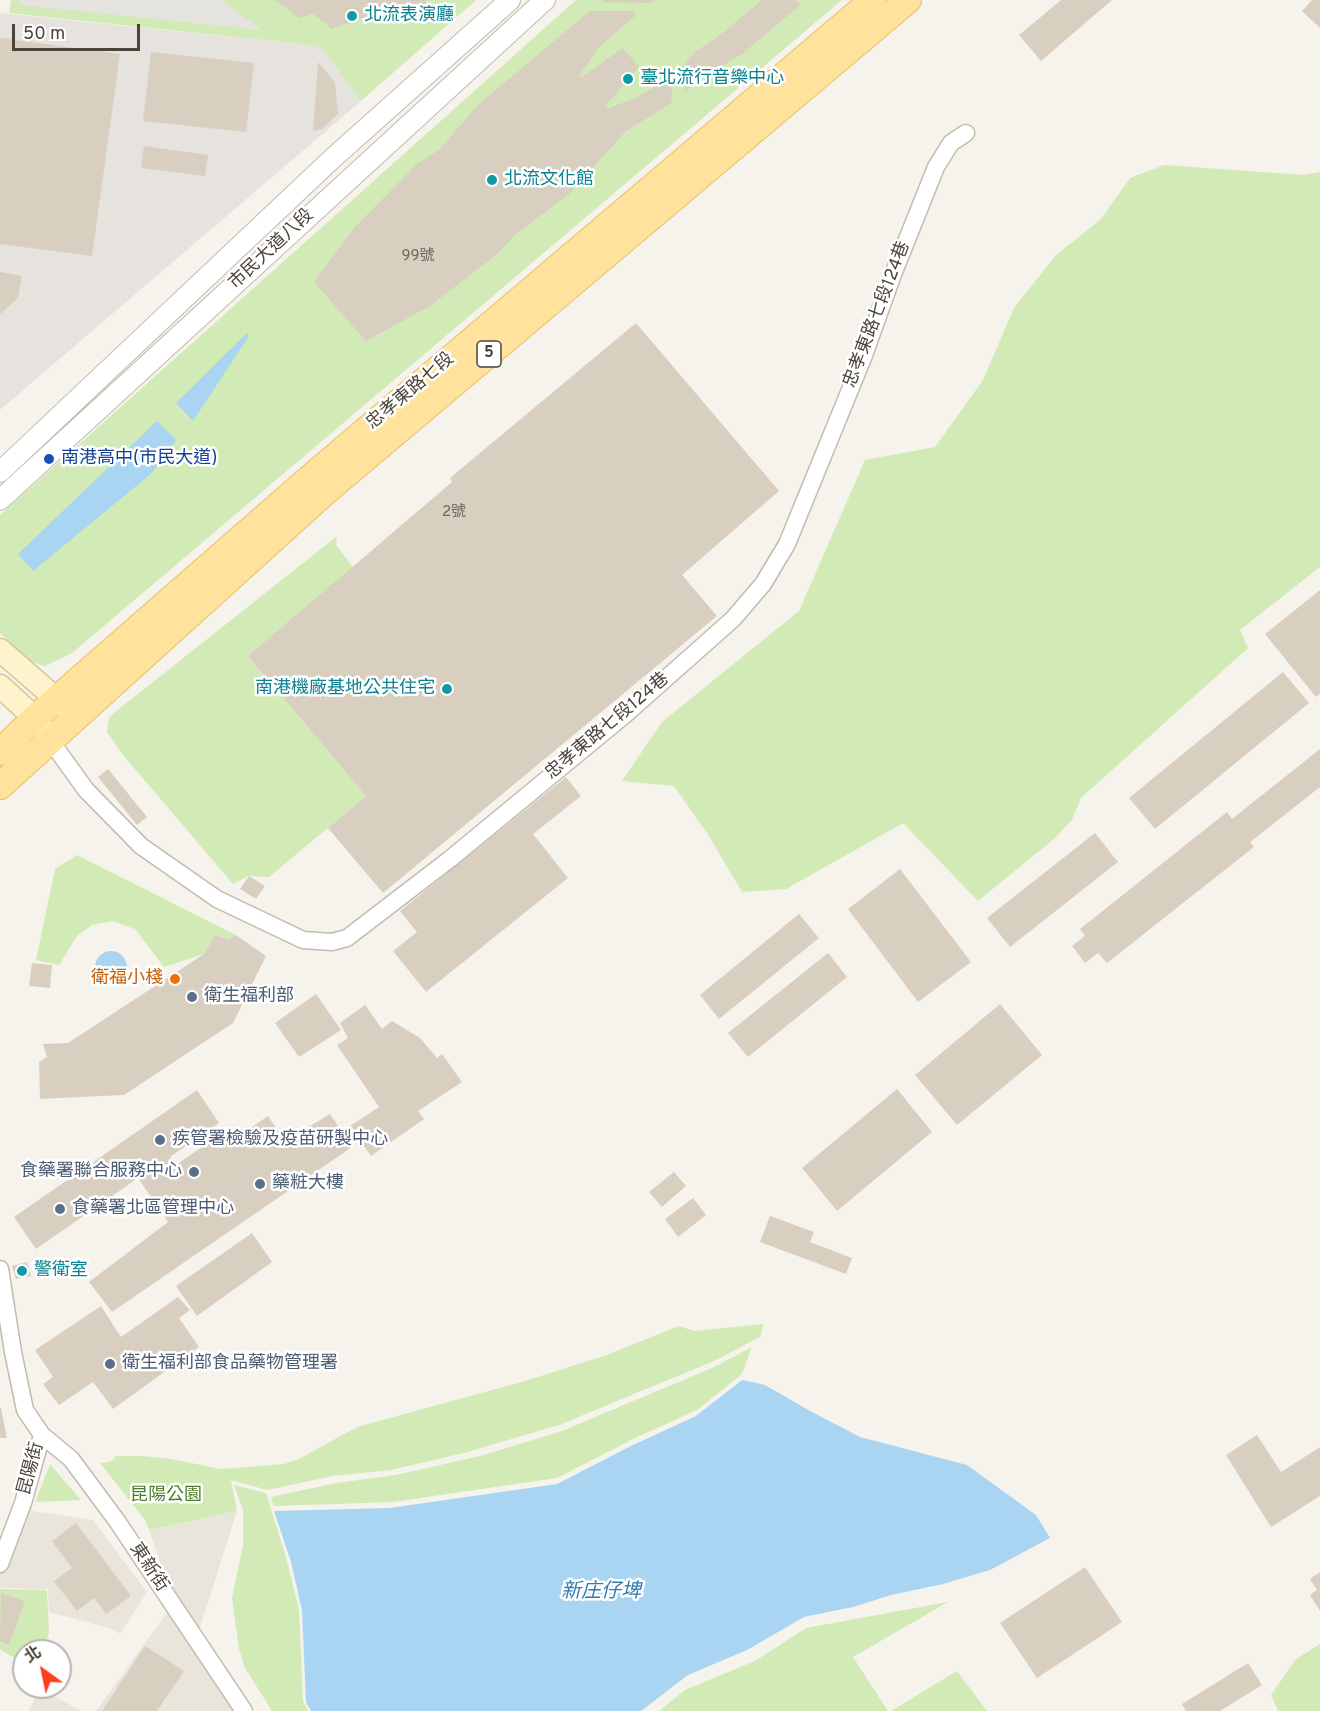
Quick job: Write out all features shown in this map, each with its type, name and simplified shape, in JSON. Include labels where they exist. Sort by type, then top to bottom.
[{"type":"main road","name":"忠孝東路七段","points":[[67,708],[329,462],[873,0]]},
{"type":"main road","name":"忠孝東路七段","points":[[35,718],[67,708],[908,0]]},
{"type":"main road","points":[[0,650],[67,708]]},
{"type":"main road","points":[[0,686],[35,718],[50,740]]},
{"type":"main road","name":"5","points":[[0,786],[50,740],[67,708]]},
{"type":"main road","name":"5","points":[[0,752],[35,718]]},
{"type":"street","name":"市民大道八段","points":[[0,472],[333,158],[510,0]]},
{"type":"street","name":"市民大道八段","points":[[0,500],[545,0]]},
{"type":"street","name":"忠孝東路七段124巷","points":[[50,740],[86,790],[141,846],[218,898],[303,940],[332,942],[347,938],[450,859],[627,713],[733,619],[763,584],[787,544],[863,358],[892,277],[936,168],[951,143],[966,133]]},
{"type":"street","name":"昆陽街","points":[[0,1269],[7,1354],[25,1410],[42,1435],[23,1503],[0,1564]]},
{"type":"street","name":"東新街","points":[[42,1435],[70,1459],[117,1521],[244,1711]]},
{"type":"shaded area","points":[[21,0],[222,0],[262,30],[20,5]]},
{"type":"shaded area","points":[[0,13],[320,46],[361,101],[0,410]]},
{"type":"shaded area","points":[[19,1509],[93,1520],[147,1592],[120,1634],[113,1629],[49,1612],[48,1589],[0,1588],[0,1573]]},
{"type":"shaded area","points":[[237,1511],[193,1650],[233,1711],[96,1711],[174,1603],[149,1530]]},
{"type":"shaded area","points":[[35,1699],[60,1699],[81,1711],[29,1711]]},
{"type":"green space","points":[[11,0],[476,0],[361,101],[320,46],[9,13]]},
{"type":"green space","points":[[576,0],[842,0],[72,653],[45,666],[29,661],[0,633],[0,515]]},
{"type":"green space","points":[[1164,165],[1304,175],[1320,172],[1320,567],[1240,630],[1248,648],[1081,798],[1072,820],[1055,838],[978,901],[903,823],[786,889],[742,892],[707,833],[674,786],[622,781],[662,722],[799,611],[865,460],[935,447],[983,380],[1014,308],[1056,255],[1101,219],[1130,178]]},
{"type":"green space","points":[[337,536],[336,545],[355,570],[248,656],[366,796],[269,877],[248,876],[233,884],[123,755],[107,732],[109,717]]},
{"type":"green space","points":[[77,855],[236,935],[228,940],[215,935],[204,954],[164,967],[135,929],[112,921],[92,925],[77,936],[59,965],[36,960],[55,869]]},
{"type":"green space","name":"昆陽公園","points":[[764,1324],[760,1337],[714,1361],[559,1425],[464,1453],[391,1470],[333,1476],[267,1490],[231,1480],[237,1511],[149,1530],[145,1520],[100,1463],[112,1461],[116,1456],[143,1456],[172,1459],[220,1469],[284,1464],[299,1459],[357,1427],[525,1381],[604,1356],[679,1326],[694,1331]]},
{"type":"green space","points":[[752,1347],[742,1374],[697,1410],[635,1438],[557,1478],[393,1502],[274,1506],[271,1497],[336,1483],[396,1475],[480,1456],[562,1431],[712,1368]]},
{"type":"green space","points":[[50,1464],[81,1500],[35,1502]]},
{"type":"green space","points":[[234,1485],[266,1493],[299,1609],[303,1701],[308,1711],[272,1711],[245,1668],[239,1649],[232,1598],[243,1545],[243,1510]]},
{"type":"green space","points":[[0,1589],[47,1590],[49,1633],[47,1639],[12,1639],[12,1656],[0,1649]]},
{"type":"green space","points":[[948,1602],[853,1657],[888,1711],[659,1711],[685,1690],[755,1661],[806,1628]]},
{"type":"green space","points":[[1320,1644],[1320,1711],[1278,1711],[1271,1695],[1296,1659]]},
{"type":"green space","points":[[957,1671],[987,1711],[891,1711]]},
{"type":"water","points":[[247,333],[249,336],[193,421],[176,403]]},
{"type":"water","points":[[157,421],[176,440],[152,473],[33,571],[18,554]]},
{"type":"water","points":[[111,951],[122,956],[127,967],[122,978],[111,983],[100,978],[95,967],[100,956]]},
{"type":"water","name":"新庄仔埤","points":[[742,1380],[765,1385],[860,1437],[967,1465],[1036,1515],[1050,1538],[990,1570],[853,1607],[804,1617],[747,1650],[688,1675],[641,1711],[311,1711],[306,1702],[302,1610],[291,1562],[274,1511],[390,1508],[557,1484],[696,1416]]},
{"type":"building","name":"北流表演廳","points":[[275,0],[426,0],[425,4],[398,6],[383,23],[361,18],[332,29],[313,14],[299,18]]},
{"type":"building","points":[[603,0],[654,0],[650,3],[603,2]]},
{"type":"building","points":[[762,0],[794,0],[800,3],[742,54],[698,80],[685,93],[682,68],[694,53],[724,32]]},
{"type":"building","points":[[1061,0],[1112,0],[1041,61],[1019,35]]},
{"type":"building","points":[[1312,0],[1320,0],[1320,28],[1302,11]]},
{"type":"building","name":"北流文化館","points":[[590,11],[632,11],[636,15],[598,48],[579,76],[582,77],[623,48],[639,67],[607,104],[606,109],[636,98],[654,87],[675,68],[671,103],[625,132],[569,194],[516,234],[496,255],[430,306],[366,341],[314,282],[355,227],[416,165],[440,149],[478,105]]},
{"type":"building","points":[[0,38],[120,54],[92,256],[0,244]]},
{"type":"building","points":[[151,52],[254,63],[246,132],[143,121]]},
{"type":"building","points":[[318,62],[335,82],[338,114],[322,129],[313,131]]},
{"type":"building","points":[[144,146],[208,155],[205,176],[141,168]]},
{"type":"building","points":[[0,272],[22,276],[18,298],[0,314]]},
{"type":"building","points":[[636,323],[779,491],[682,575],[717,616],[383,893],[328,828],[366,796],[248,656],[452,482],[450,478]]},
{"type":"building","points":[[1320,590],[1320,694],[1316,697],[1265,634]]},
{"type":"building","points":[[1283,672],[1309,703],[1155,829],[1129,798]]},
{"type":"building","points":[[1320,749],[1320,787],[1250,842],[1254,847],[1107,963],[1098,953],[1085,963],[1072,946],[1085,936],[1080,929],[1227,812],[1232,819]]},
{"type":"building","points":[[108,769],[147,817],[137,825],[98,777]]},
{"type":"building","points":[[566,777],[581,796],[533,834],[568,878],[426,992],[393,951],[417,932],[400,911]]},
{"type":"building","points":[[1095,833],[1118,862],[1010,947],[987,918]]},
{"type":"building","points":[[900,869],[971,962],[918,1002],[848,909]]},
{"type":"building","points":[[249,876],[265,886],[256,899],[240,889]]},
{"type":"building","points":[[799,914],[819,938],[719,1019],[700,995]]},
{"type":"building","name":"衛生福利部","points":[[215,935],[228,940],[236,935],[266,956],[233,1023],[124,1095],[40,1099],[39,1062],[47,1057],[43,1044],[68,1043],[204,954]]},
{"type":"building","points":[[828,953],[847,977],[748,1057],[728,1033]]},
{"type":"building","points":[[32,963],[52,965],[50,988],[29,986]]},
{"type":"building","points":[[316,994],[341,1030],[299,1057],[275,1023]]},
{"type":"building","points":[[1000,1004],[1042,1055],[957,1125],[915,1075]]},
{"type":"building","points":[[365,1005],[382,1029],[392,1021],[420,1038],[437,1058],[442,1054],[462,1082],[418,1111],[424,1119],[371,1156],[350,1126],[379,1107],[337,1045],[348,1038],[340,1023]]},
{"type":"building","points":[[897,1089],[932,1132],[837,1211],[802,1168]]},
{"type":"building","points":[[197,1090],[219,1123],[170,1157],[176,1165],[225,1131],[232,1141],[268,1116],[285,1141],[330,1114],[352,1147],[112,1312],[89,1282],[168,1222],[138,1178],[36,1249],[14,1217]]},
{"type":"building","points":[[674,1172],[686,1186],[662,1207],[649,1192]]},
{"type":"building","points":[[693,1198],[706,1215],[678,1237],[665,1219]]},
{"type":"building","points":[[770,1216],[814,1232],[810,1242],[852,1258],[846,1274],[760,1242]]},
{"type":"building","points":[[252,1233],[272,1262],[197,1316],[176,1286]]},
{"type":"building","name":"警衛室","points":[[27,1262],[31,1276],[16,1279],[12,1266]]},
{"type":"building","name":"衛生福利部食品藥物管理署","points":[[178,1297],[190,1310],[179,1318],[199,1347],[113,1409],[93,1382],[59,1405],[43,1384],[53,1377],[35,1350],[101,1306],[121,1337]]},
{"type":"building","points":[[1,1408],[7,1438],[0,1438]]},
{"type":"building","points":[[1257,1435],[1281,1472],[1320,1447],[1320,1496],[1271,1527],[1226,1455]]},
{"type":"building","points":[[76,1523],[131,1596],[106,1614],[94,1598],[77,1611],[54,1581],[72,1568],[52,1541]]},
{"type":"building","points":[[1085,1567],[1122,1622],[1037,1678],[1000,1623]]},
{"type":"building","points":[[1320,1572],[1320,1611],[1310,1595],[1317,1590],[1310,1579]]},
{"type":"building","points":[[1,1593],[25,1601],[9,1645],[0,1641]]},
{"type":"building","points":[[145,1646],[184,1671],[157,1711],[102,1711]]},
{"type":"building","points":[[1248,1663],[1262,1685],[1220,1711],[1186,1711],[1182,1704]]},
{"type":"place","name":"北流表演廳","points":[[352,16]]},
{"type":"place","name":"臺北流行音樂中心","points":[[628,79]]},
{"type":"place","name":"北流文化館","points":[[492,180]]},
{"type":"place","name":"南港高中(市民大道)","points":[[49,459]]},
{"type":"place","name":"南港機廠基地公共住宅","points":[[447,689]]},
{"type":"place","name":"衛福小棧","points":[[175,979]]},
{"type":"place","name":"衛生福利部","points":[[192,997]]},
{"type":"place","name":"疾管署檢驗及疫苗研製中心","points":[[160,1140]]},
{"type":"place","name":"食藥署聯合服務中心","points":[[194,1172]]},
{"type":"place","name":"藥粧大樓","points":[[260,1184]]},
{"type":"place","name":"食藥署北區管理中心","points":[[60,1209]]},
{"type":"place","name":"警衛室","points":[[22,1271]]},
{"type":"place","name":"衛生福利部食品藥物管理署","points":[[110,1364]]}]
